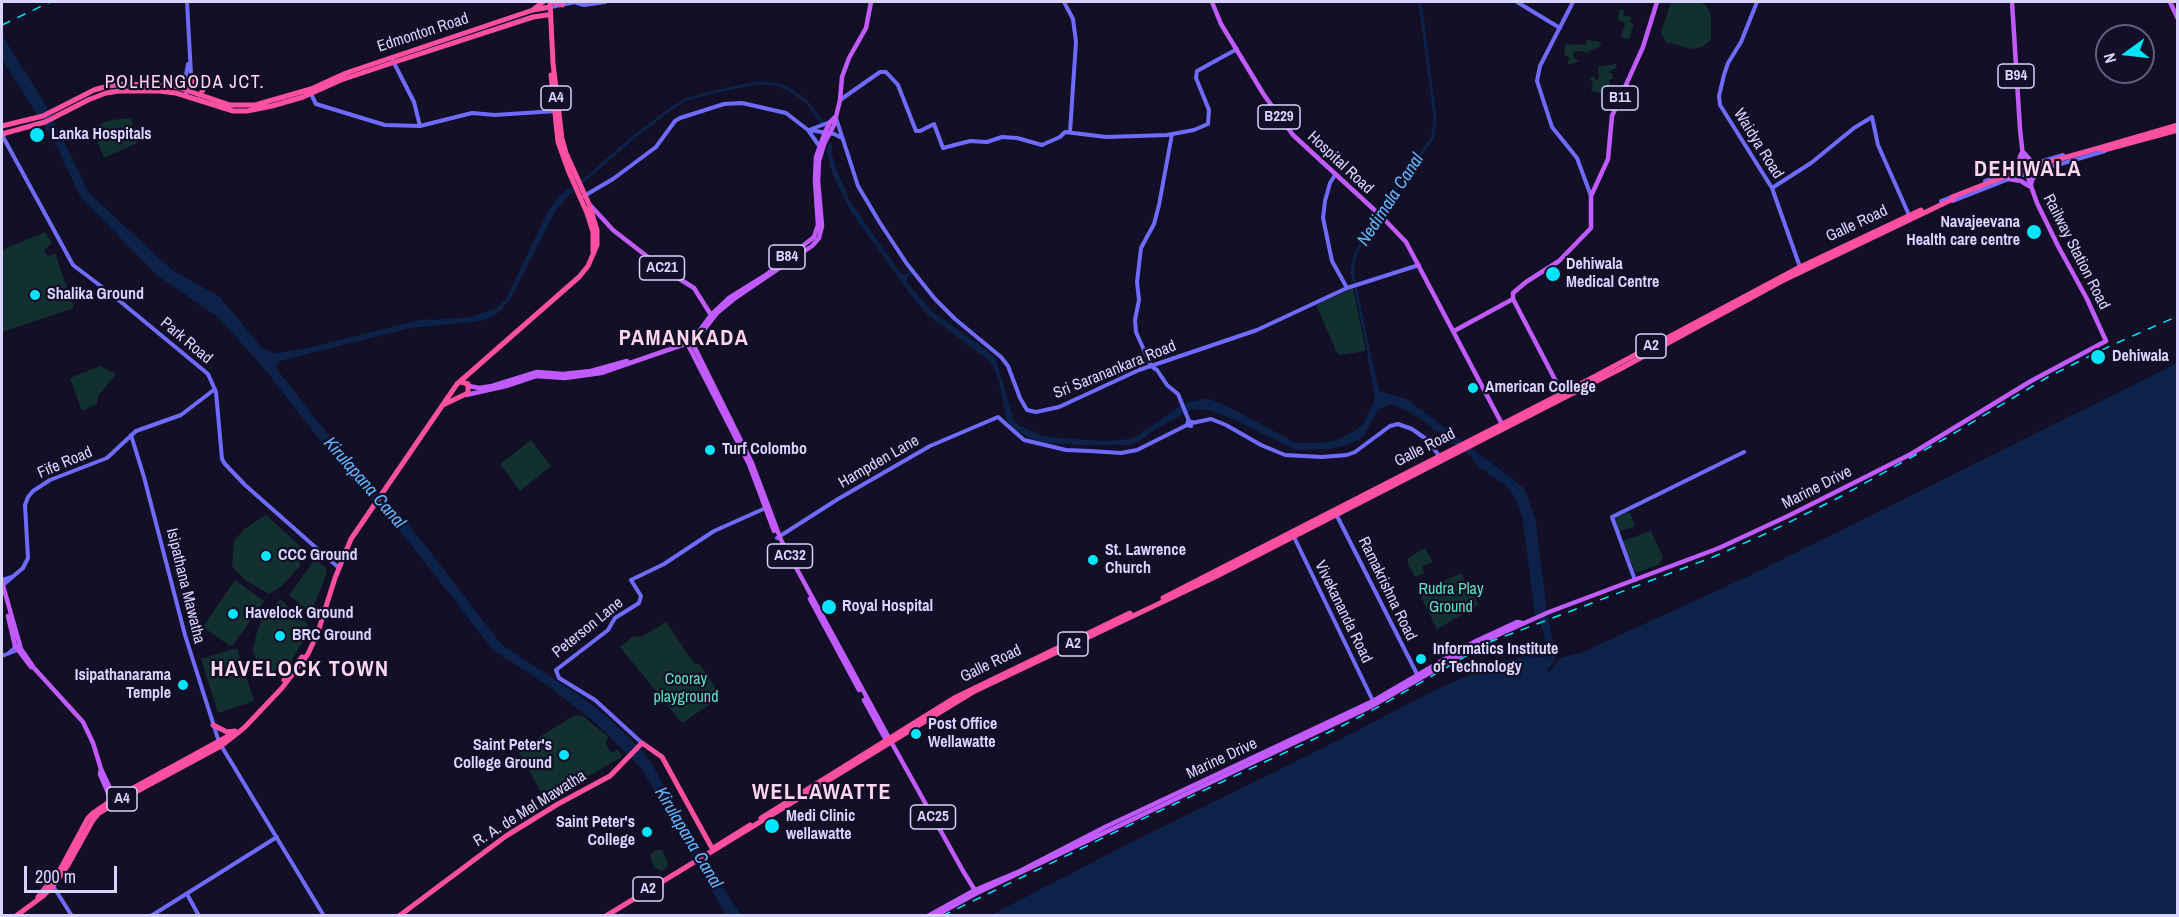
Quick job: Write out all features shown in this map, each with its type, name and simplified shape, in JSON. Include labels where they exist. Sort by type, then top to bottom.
[{"type":"highway","name":"Edmonton Road","points":[[393,60],[550,6]]},
{"type":"highway","name":"Edmonton Road","points":[[311,92],[345,73],[533,16],[550,6]]},
{"type":"highway","name":"A4","points":[[550,6],[558,142],[595,231]]},
{"type":"highway","points":[[54,115],[94,90],[108,86],[132,84],[174,86],[188,80],[202,84],[204,88],[200,95]]},
{"type":"highway","points":[[174,86],[222,109],[247,111],[273,106],[311,92]]},
{"type":"highway","points":[[2,134],[106,93],[119,91],[183,92],[230,105],[244,106],[311,92]]},
{"type":"highway","points":[[2,126],[37,121]]},
{"type":"highway","name":"Galle Road","points":[[2117,145],[2178,125]]},
{"type":"highway","name":"Galle Road","points":[[1800,269],[1952,198],[2024,169],[2178,130]]},
{"type":"highway","name":"A4","points":[[15,915],[37,899],[51,884],[88,819],[114,801],[220,744],[254,718],[300,666],[318,632],[335,578],[351,539],[458,384],[579,277],[588,266],[593,252],[595,231],[589,204],[581,194]]},
{"type":"highway","name":"Galle Road","points":[[606,915],[710,851],[714,846],[764,819],[975,687],[1112,624],[1292,535],[1800,269],[1909,215],[1941,203]]},
{"type":"highway","name":"Galle Road","points":[[1505,425],[1562,393],[1702,322]]},
{"type":"highway","name":"A4","points":[[469,385],[477,368]]},
{"type":"highway","points":[[443,405],[465,395],[469,392],[469,385],[458,384],[458,394],[465,395]]},
{"type":"highway","name":"A4","points":[[220,744],[270,698],[300,660],[313,635],[327,591],[335,578]]},
{"type":"highway","points":[[213,725],[227,732],[236,731]]},
{"type":"highway","points":[[640,745],[662,757],[710,851]]},
{"type":"highway","name":"R. A. de Mel Mawatha","points":[[399,915],[506,836],[610,776],[640,745]]},
{"type":"main road","name":"B84","points":[[465,395],[506,386],[536,376],[565,378],[601,373],[689,340],[737,292],[766,275],[814,237],[818,225],[816,157],[836,116],[842,77],[849,58],[866,28],[871,2]]},
{"type":"main road","name":"Hospital Road","points":[[1212,2],[1221,24],[1264,95],[1293,135],[1381,216],[1406,242],[1419,265]]},
{"type":"main road","name":"B11","points":[[1513,299],[1515,290],[1559,261],[1591,228],[1591,196],[1608,159],[1612,116],[1643,47],[1657,2]]},
{"type":"main road","name":"B94","points":[[2012,2],[2024,166]]},
{"type":"main road","points":[[2170,2],[2178,19]]},
{"type":"main road","name":"B84","points":[[825,139],[830,122],[836,116]]},
{"type":"main road","points":[[2022,151],[2033,163]]},
{"type":"main road","points":[[2010,171],[2018,164],[2022,151]]},
{"type":"main road","name":"Railway Station Road","points":[[2024,166],[2031,188],[2058,246],[2082,289],[2106,340]]},
{"type":"main road","points":[[2009,179],[2021,181],[2031,188],[2032,180],[2039,170]]},
{"type":"main road","name":"AC21","points":[[589,204],[608,226],[662,268],[694,288],[712,316]]},
{"type":"main road","points":[[595,231],[608,226]]},
{"type":"main road","name":"B229","points":[[1419,265],[1505,425]]},
{"type":"main road","points":[[1454,331],[1513,299],[1562,393]]},
{"type":"main road","name":"B84","points":[[469,385],[479,388],[492,386],[537,372],[563,374],[594,370],[689,340]]},
{"type":"main road","name":"AC32","points":[[689,340],[752,463],[778,537],[889,741]]},
{"type":"main road","name":"Marine Drive","points":[[935,915],[976,892],[1354,715],[1476,641],[1516,623],[1537,618],[1728,544],[1839,491],[1911,454],[2031,381],[2106,340]]},
{"type":"main road","points":[[2,583],[18,648]]},
{"type":"main road","points":[[2,592],[18,648],[83,722],[93,743],[101,769],[100,774],[114,801]]},
{"type":"main road","name":"Marine Drive","points":[[928,915],[1106,827],[1373,701],[1418,676]]},
{"type":"main road","name":"AC25","points":[[889,741],[976,892]]},
{"type":"street","points":[[183,92],[188,80],[188,2]]},
{"type":"street","points":[[550,6],[575,2],[584,5],[605,2]]},
{"type":"street","points":[[1064,2],[1073,19],[1076,42],[1070,132]]},
{"type":"street","points":[[1517,2],[1560,28]]},
{"type":"street","points":[[1573,2],[1540,66],[1537,81],[1552,127],[1577,158],[1591,196]]},
{"type":"street","name":"Waidya Road","points":[[1757,2],[1741,42],[1728,63],[1719,100],[1724,113],[1772,188],[1800,269]]},
{"type":"street","points":[[840,100],[883,71],[898,86],[916,131],[934,124],[943,148],[970,141],[987,142],[1002,137],[1017,138],[1042,145],[1065,132],[1106,136],[1172,134],[1207,125],[1209,111],[1196,78],[1197,71],[1238,49]]},
{"type":"street","name":"Edmonton Road","points":[[393,60],[414,102],[420,126]]},
{"type":"street","points":[[311,92],[316,104],[375,123],[420,126],[472,113],[495,115],[555,111]]},
{"type":"street","points":[[581,194],[612,179],[656,147],[675,121],[724,104],[742,103],[778,110],[825,139],[842,138]]},
{"type":"street","name":"Sri Saranankara Road","points":[[836,116],[858,186],[907,264],[948,312],[1001,357],[1008,366],[1020,398],[1028,410],[1036,412],[1059,407],[1151,366],[1257,330],[1347,288],[1419,265]]},
{"type":"street","points":[[1772,188],[1811,163],[1854,128],[1872,117],[1878,145],[1909,215]]},
{"type":"street","points":[[808,130],[830,122]]},
{"type":"street","points":[[808,130],[825,139]]},
{"type":"street","points":[[2,141],[7,145],[12,131]]},
{"type":"street","name":"Park Road","points":[[2,134],[73,265],[208,374],[215,389],[223,461],[245,486],[339,568]]},
{"type":"street","points":[[1172,134],[1154,224],[1141,248],[1138,261],[1138,310],[1135,320],[1136,332],[1151,366],[1157,370],[1167,386],[1178,394],[1189,423],[1211,419],[1226,425],[1261,446],[1285,455],[1322,457],[1355,452],[1390,426],[1398,424],[1412,429],[1426,439],[1441,458]]},
{"type":"street","points":[[1941,203],[1992,178],[2033,163],[2117,145]]},
{"type":"street","points":[[1941,203],[2117,145]]},
{"type":"street","points":[[2046,160],[2047,168]]},
{"type":"street","points":[[1335,175],[1328,192],[1323,219],[1332,261],[1347,288]]},
{"type":"street","points":[[1992,178],[1996,180],[1995,184]]},
{"type":"street","name":"Fife Road","points":[[2,583],[23,568],[28,558],[25,513],[28,497],[37,488],[50,480],[111,456],[136,430],[181,416],[215,389]]},
{"type":"street","name":"Hampden Lane","points":[[778,537],[930,446],[998,417],[1020,437],[1035,443],[1066,450],[1121,453],[1142,448],[1189,423]]},
{"type":"street","name":"Isipathana Mawatha","points":[[131,435],[182,627],[220,744],[324,915]]},
{"type":"street","points":[[1635,580],[1612,517],[1744,452]]},
{"type":"street","name":"Peterson Lane","points":[[640,745],[595,700],[559,678],[556,670],[608,630],[615,618],[639,603],[641,596],[632,580],[664,564],[714,531],[767,507]]},
{"type":"street","name":"Ramakrishna Road","points":[[1336,512],[1418,676]]},
{"type":"street","name":"Vivekananda Road","points":[[1292,535],[1373,701]]},
{"type":"street","points":[[2,656],[18,648]]},
{"type":"street","points":[[151,915],[277,837]]},
{"type":"street","points":[[51,884],[72,915]]},
{"type":"street","points":[[187,894],[199,915]]},
{"type":"green space","points":[[1671,2],[1698,2],[1706,5],[1711,15],[1711,40],[1702,47],[1692,49],[1666,42],[1661,32]]},
{"type":"green space","points":[[1620,9],[1624,11],[1623,15],[1631,17],[1630,22],[1634,24],[1629,39],[1621,37],[1625,23],[1617,19]]},
{"type":"green space","points":[[1587,40],[1601,42],[1601,44],[1588,53],[1573,52],[1574,58],[1579,61],[1570,65],[1569,57],[1564,52],[1566,44],[1585,45]]},
{"type":"green space","points":[[1616,64],[1617,68],[1609,71],[1613,79],[1609,80],[1611,86],[1608,94],[1591,91],[1593,81],[1589,79],[1594,76],[1595,80],[1599,79],[1598,67]]},
{"type":"green space","points":[[131,118],[137,143],[104,158],[94,133],[96,126],[112,120]]},
{"type":"green space","name":"Shalika Ground","points":[[45,232],[52,243],[44,250],[48,257],[55,253],[74,308],[2,332],[2,250]]},
{"type":"green space","points":[[1353,288],[1366,351],[1338,355],[1316,305]]},
{"type":"green space","points":[[100,366],[116,374],[98,396],[97,404],[82,411],[70,378]]},
{"type":"green space","points":[[531,440],[551,466],[520,491],[500,464]]},
{"type":"green space","points":[[1630,512],[1635,526],[1619,532],[1615,517]]},
{"type":"green space","name":"CCC Ground","points":[[266,515],[300,546],[300,566],[282,586],[269,594],[245,580],[232,566],[234,541],[244,529]]},
{"type":"green space","points":[[1651,531],[1663,557],[1660,564],[1636,573],[1622,541]]},
{"type":"green space","points":[[1425,548],[1433,562],[1422,567],[1425,573],[1415,577],[1407,561],[1408,558]]},
{"type":"green space","points":[[315,559],[326,568],[326,575],[311,613],[289,595]]},
{"type":"green space","name":"Rudra Play Ground","points":[[1461,573],[1479,605],[1437,629],[1419,593]]},
{"type":"green space","name":"Havelock Ground","points":[[235,580],[264,601],[234,644],[230,646],[203,627]]},
{"type":"green space","name":"BRC Ground","points":[[280,599],[308,624],[305,637],[291,662],[273,671],[259,667],[253,651],[262,619]]},
{"type":"green space","name":"Cooray playground","points":[[666,622],[695,665],[699,663],[721,697],[682,723],[620,647],[634,636],[641,637]]},
{"type":"green space","points":[[237,648],[254,701],[218,713],[201,659]]},
{"type":"green space","name":"Saint Peter's College Ground","points":[[575,715],[583,716],[608,737],[606,744],[611,753],[618,750],[622,757],[551,797],[541,792],[518,750]]},
{"type":"green space","points":[[656,850],[662,850],[667,860],[668,867],[662,871],[655,868],[651,859],[651,854]]},
{"type":"water","name":"Kirulapana Canal","points":[[2,35],[47,107],[89,193],[172,270],[220,297],[262,348],[275,353],[303,349],[423,319],[471,317],[496,308],[506,299],[547,213],[570,187],[572,192],[554,213],[510,300],[491,318],[410,328],[280,361],[276,368],[361,476],[407,522],[502,645],[579,695],[605,715],[642,750],[652,764],[699,851],[741,915],[726,915],[641,768],[599,726],[550,687],[493,650],[413,547],[349,477],[262,366],[218,317],[158,276],[81,198],[57,147],[2,59]]},
{"type":"water","points":[[832,142],[836,169],[850,201],[901,274],[909,272],[912,274],[907,277],[907,283],[933,312],[985,349],[996,360],[1014,420],[1018,425],[1041,435],[1107,441],[1129,439],[1137,436],[1184,403],[1204,399],[1227,406],[1296,443],[1322,443],[1337,440],[1355,431],[1364,423],[1375,399],[1367,354],[1371,353],[1379,391],[1407,399],[1524,488],[1535,517],[1547,612],[1555,651],[1554,662],[1547,670],[1549,673],[1560,658],[1583,652],[1753,574],[2177,363],[2177,915],[991,915],[1439,688],[1490,669],[1503,661],[1527,656],[1547,657],[1544,654],[1546,644],[1538,614],[1535,614],[1522,516],[1514,496],[1505,485],[1480,468],[1469,455],[1410,412],[1391,404],[1378,410],[1363,437],[1348,445],[1329,449],[1296,450],[1228,417],[1199,409],[1189,411],[1154,430],[1140,441],[1129,445],[1045,443],[1029,438],[1013,428],[1006,419],[999,381],[991,362],[928,315],[852,213],[832,173],[826,148]]},
{"type":"waterway","name":"Nedimala Canal","points":[[1370,357],[1352,271],[1355,256],[1369,225],[1433,137],[1435,117],[1420,2]]},
{"type":"waterway","points":[[570,192],[669,110],[687,99],[709,93],[756,83],[776,84],[787,88],[806,101],[823,123],[826,131]]},
{"type":"railway","points":[[2,25],[50,2]]},
{"type":"railway","points":[[942,916],[1342,726],[1492,641],[1713,557],[1765,534],[1838,498],[1946,438],[2048,377],[2178,316]]},
{"type":"place","name":"Lanka Hospitals","points":[[37,135]]},
{"type":"place","name":"Navajeevana Health care centre","points":[[2034,232]]},
{"type":"place","name":"Dehiwala Medical Centre","points":[[1553,274]]},
{"type":"place","name":"Shalika Ground","points":[[35,295]]},
{"type":"place","name":"Dehiwala","points":[[2098,357]]},
{"type":"place","name":"American College","points":[[1473,388]]},
{"type":"place","name":"Turf Colombo","points":[[710,450]]},
{"type":"place","name":"CCC Ground","points":[[266,556]]},
{"type":"place","name":"St. Lawrence Church","points":[[1093,560]]},
{"type":"place","name":"Royal Hospital","points":[[829,607]]},
{"type":"place","name":"Havelock Ground","points":[[233,614]]},
{"type":"place","name":"BRC Ground","points":[[280,636]]},
{"type":"place","name":"Informatics Institute of Technology","points":[[1421,659]]},
{"type":"place","name":"Isipathanarama Temple","points":[[183,685]]},
{"type":"place","name":"Post Office Wellawatte","points":[[916,734]]},
{"type":"place","name":"Saint Peter's College Ground","points":[[564,755]]},
{"type":"place","name":"Medi Clinic wellawatte","points":[[772,826]]},
{"type":"place","name":"Saint Peter's College","points":[[647,832]]},
{"type":"district","name":"POLHENGODA JCT.","points":[[185,83]]},
{"type":"district","name":"DEHIWALA","points":[[2028,170]]},
{"type":"district","name":"PAMANKADA","points":[[684,339]]},
{"type":"district","name":"HAVELOCK TOWN","points":[[300,670]]},
{"type":"district","name":"WELLAWATTE","points":[[822,793]]}]
